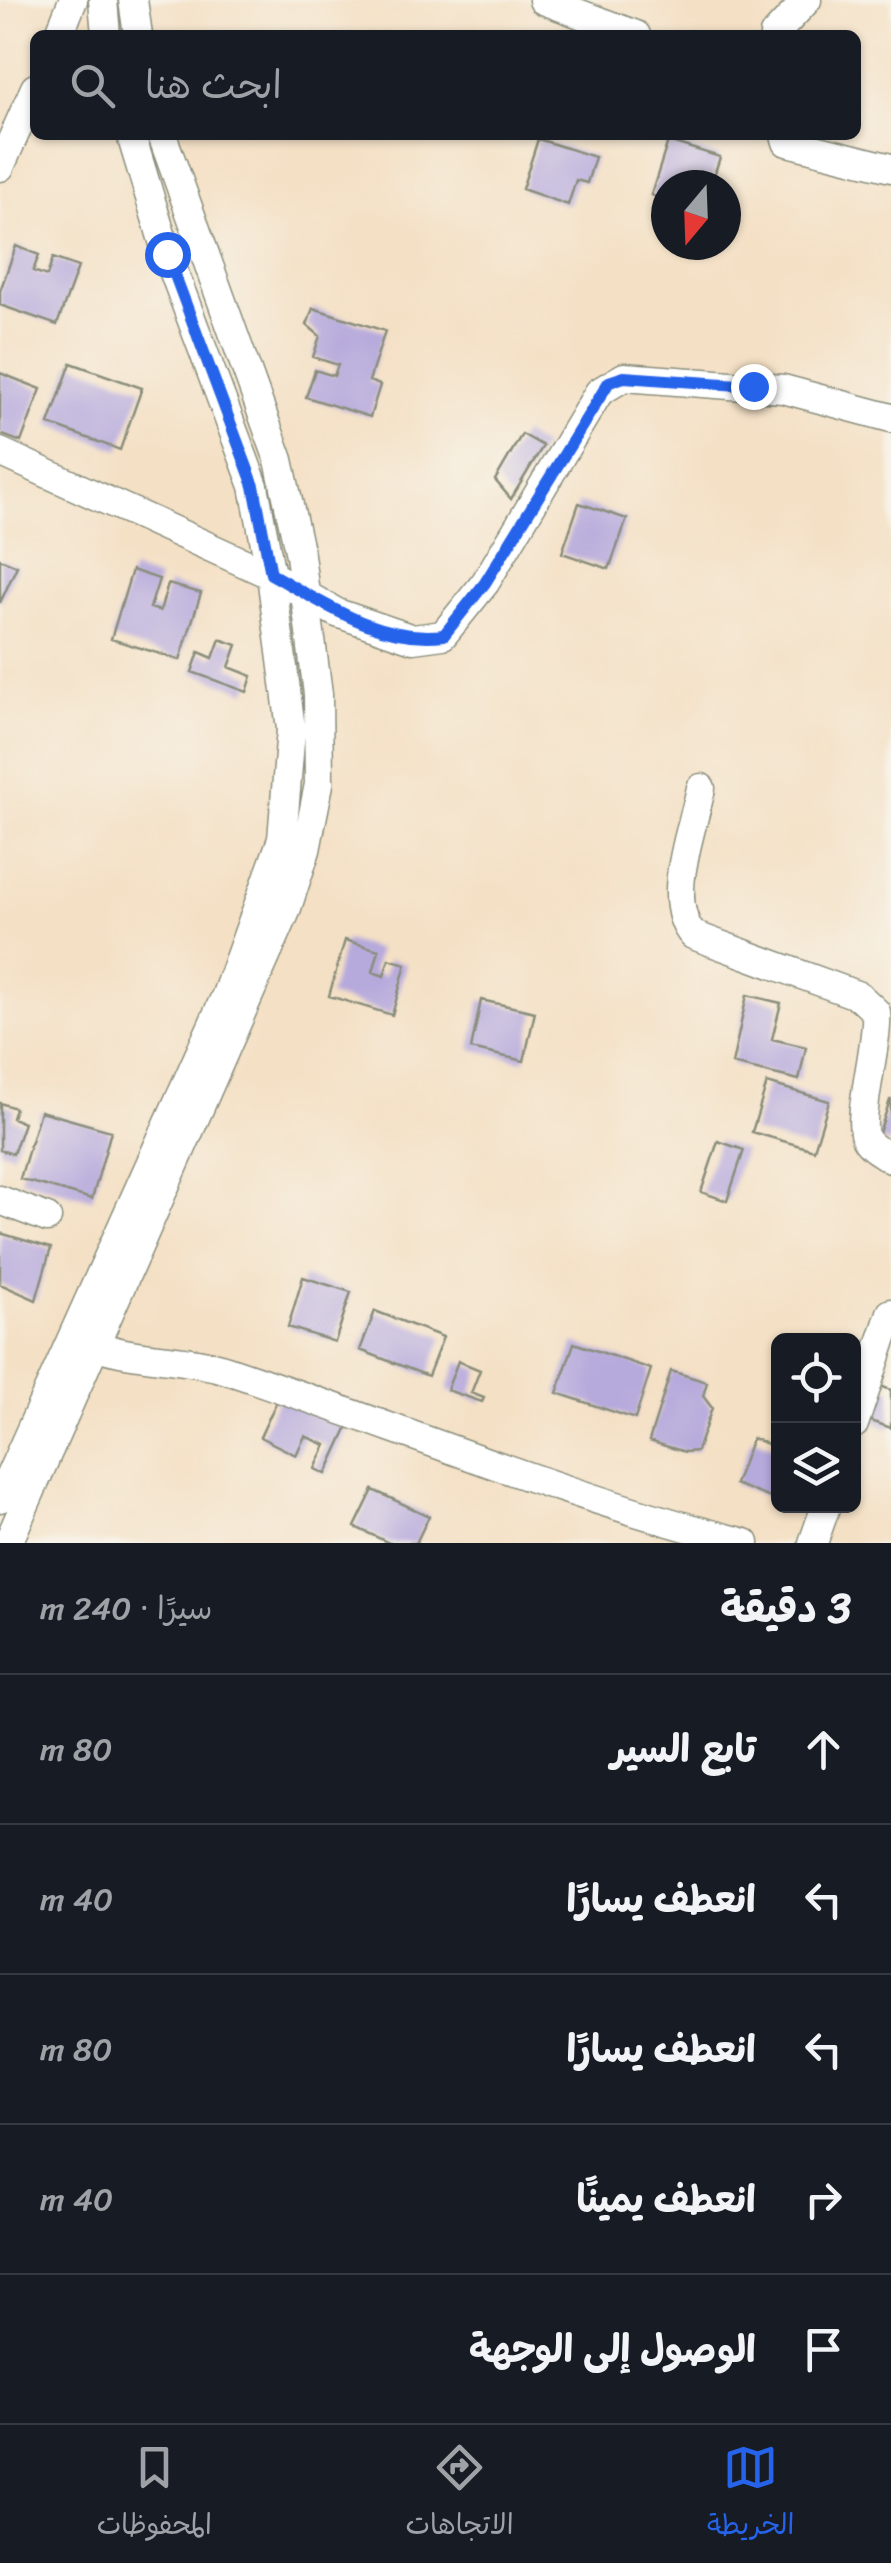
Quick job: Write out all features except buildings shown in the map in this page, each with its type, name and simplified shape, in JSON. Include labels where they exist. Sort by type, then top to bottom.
[{"type":"street","points":[[61,30],[73,0]]},
{"type":"street","points":[[103,0],[106,30]]},
{"type":"street","points":[[133,0],[137,30]]},
{"type":"street","points":[[542,0],[623,30]]},
{"type":"street","points":[[779,30],[807,0]]},
{"type":"street","points":[[0,167],[30,99]]},
{"type":"street","points":[[8,1543],[84,1341],[226,995],[282,839],[291,729],[271,574],[254,486],[167,254],[133,140]]},
{"type":"street","points":[[0,1498],[84,1341],[230,1043],[306,850],[319,784],[320,745],[306,594],[279,460],[164,140]]},
{"type":"street","points":[[786,140],[891,168]]},
{"type":"street","points":[[0,452],[271,574],[337,613],[413,639],[444,635],[485,583],[599,392],[624,377],[783,389],[891,418]]},
{"type":"street","points":[[701,788],[680,898],[681,921],[693,935],[859,996],[876,1012],[878,1039],[865,1096],[863,1132],[867,1142],[891,1159]]},
{"type":"street","points":[[0,1200],[47,1218]]},
{"type":"street","points":[[854,1423],[891,1314]]},
{"type":"street","points":[[84,1341],[205,1363],[590,1498],[746,1543]]},
{"type":"street","points":[[814,1543],[824,1513]]},
{"type":"route","points":[[167,254],[254,486],[271,574],[337,613],[413,639],[444,635],[485,583],[599,392],[609,382],[624,377],[753,386]]}]
